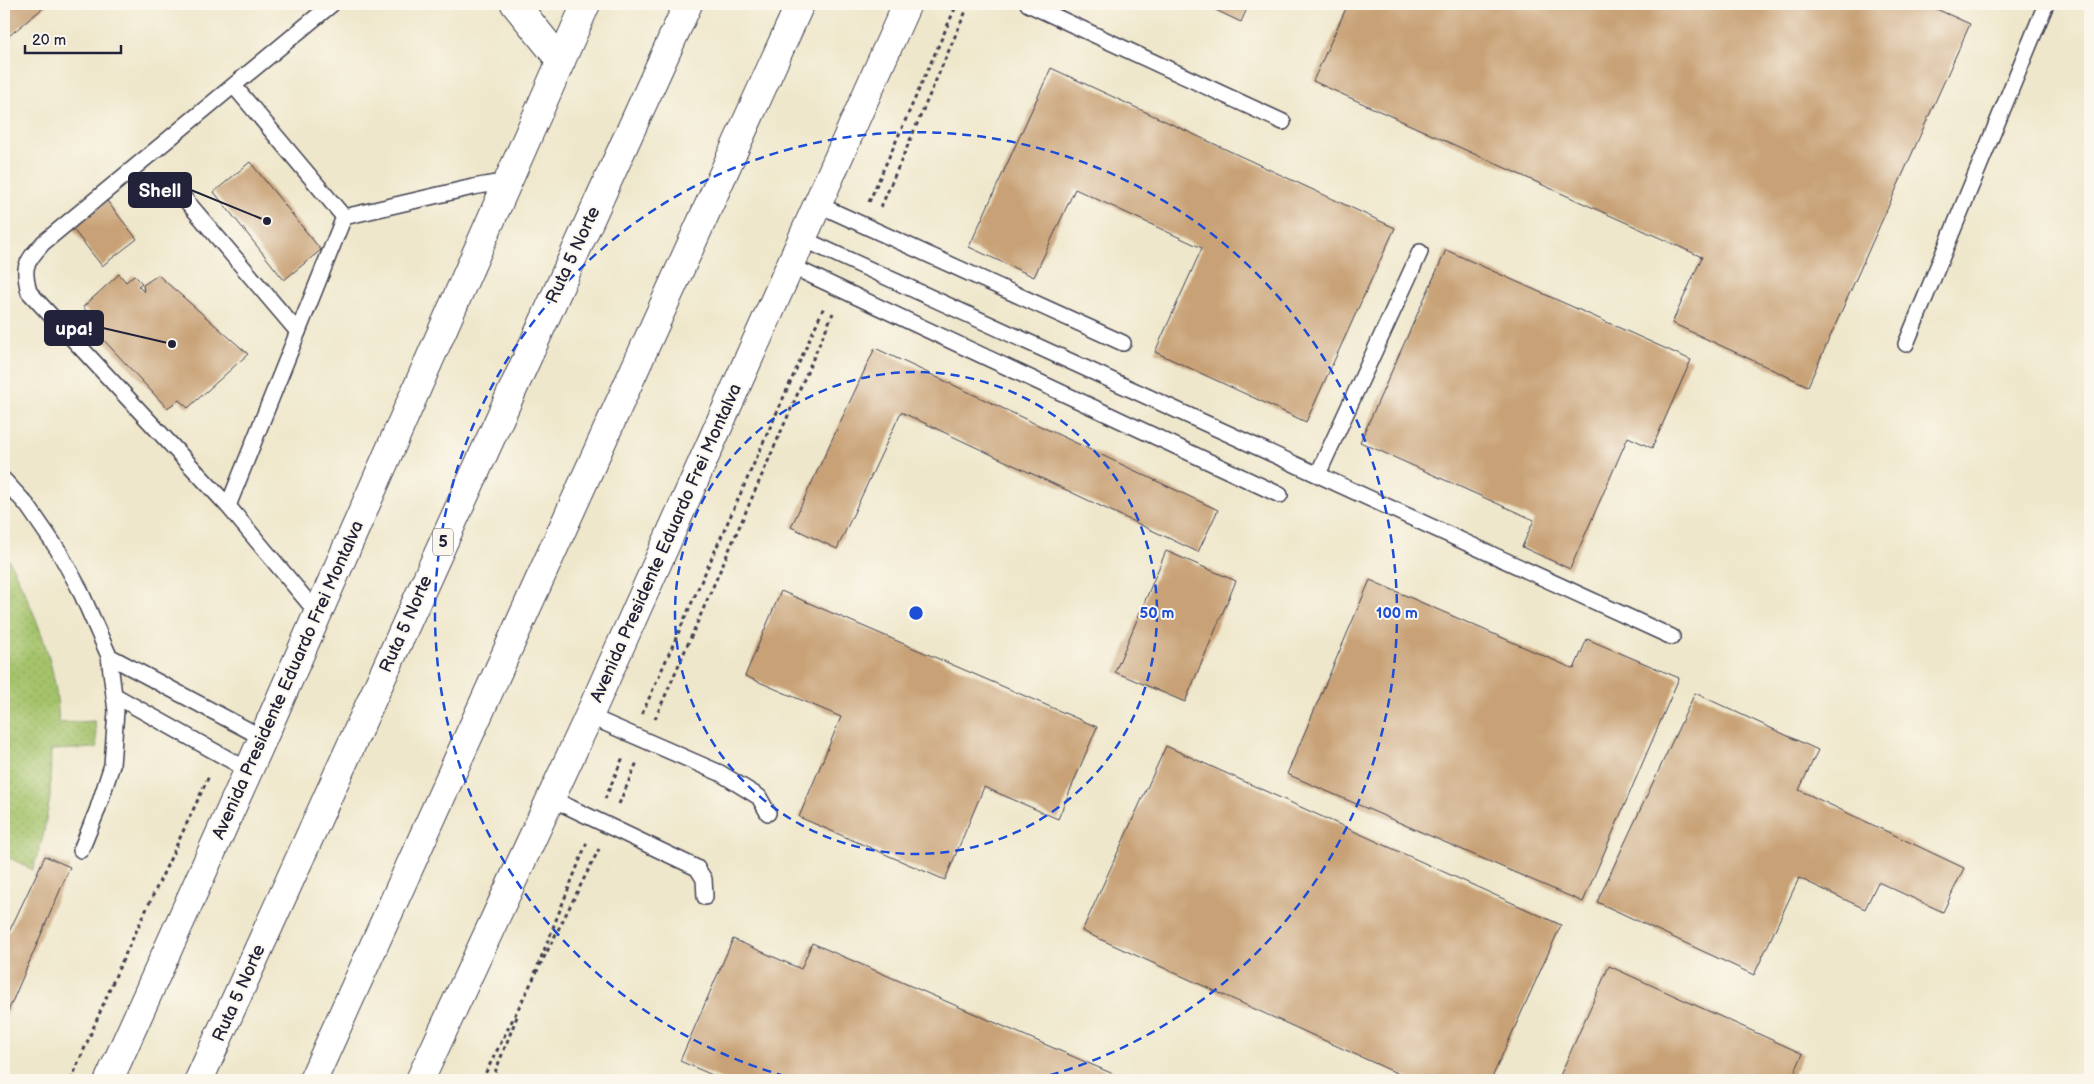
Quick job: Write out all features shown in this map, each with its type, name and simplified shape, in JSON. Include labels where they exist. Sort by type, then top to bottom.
[{"type":"main road","points":[[515,4],[561,61]]},
{"type":"main road","name":"Avenida Presidente Eduardo Frei Montalva","points":[[108,1080],[263,738],[586,4]]},
{"type":"main road","name":"Ruta 5 Norte","points":[[199,1080],[688,4]]},
{"type":"main road","points":[[313,1080],[800,4]]},
{"type":"main road","name":"Avenida Presidente Eduardo Frei Montalva","points":[[420,1080],[589,716],[907,4]]},
{"type":"lane","points":[[318,614],[228,506],[29,292],[25,276],[27,262],[43,243],[332,4]]},
{"type":"lane","points":[[1028,4],[1283,122]]},
{"type":"lane","points":[[1906,344],[2046,4]]},
{"type":"lane","points":[[234,86],[344,217]]},
{"type":"lane","points":[[344,217],[473,187],[508,181]]},
{"type":"lane","points":[[184,198],[298,332]]},
{"type":"lane","points":[[817,204],[1123,343]]},
{"type":"lane","points":[[228,506],[344,217]]},
{"type":"lane","points":[[801,238],[1672,637]]},
{"type":"lane","points":[[1318,474],[1420,252]]},
{"type":"lane","points":[[789,265],[1280,495]]},
{"type":"lane","points":[[4,480],[27,506],[58,550],[79,588],[109,656],[116,711],[112,765],[98,811],[81,850]]},
{"type":"lane","points":[[109,656],[263,738]]},
{"type":"lane","points":[[114,695],[248,770]]},
{"type":"lane","points":[[589,716],[720,773],[759,797],[768,813]]},
{"type":"lane","points":[[550,798],[697,868],[704,879],[705,897]]},
{"type":"path","points":[[866,226],[957,4]]},
{"type":"path","points":[[866,226],[969,4]]},
{"type":"path","points":[[492,1080],[596,820],[639,737],[838,288]]},
{"type":"path","points":[[482,1080],[610,827],[639,737],[838,288]]},
{"type":"green space","points":[[9,560],[30,605],[52,668],[59,723],[95,721],[97,748],[51,750],[50,798],[43,836],[33,870],[4,855],[4,564]]},
{"type":"building","points":[[4,4],[48,4],[4,40]]},
{"type":"building","points":[[1203,4],[1249,4],[1241,22]]},
{"type":"building","points":[[1348,4],[1925,4],[1970,24],[1808,386],[1672,323],[1702,257],[1313,81]]},
{"type":"building","points":[[1051,68],[1395,228],[1306,422],[1155,352],[1202,248],[1075,189],[1034,277],[969,247]]},
{"type":"building","points":[[250,162],[321,250],[284,280],[214,192]]},
{"type":"building","points":[[107,201],[137,239],[102,266],[72,228]]},
{"type":"building","points":[[1446,250],[1691,360],[1652,448],[1628,437],[1570,569],[1522,547],[1534,520],[1360,442]]},
{"type":"building","points":[[119,274],[126,282],[134,275],[142,283],[138,286],[144,292],[143,285],[158,275],[248,354],[188,408],[179,400],[167,408],[99,335],[104,330],[83,307]]},
{"type":"building","points":[[875,348],[1218,510],[1198,552],[901,412],[837,549],[791,527]]},
{"type":"building","points":[[1166,551],[1236,581],[1185,702],[1115,672]]},
{"type":"building","points":[[1370,580],[1574,669],[1587,639],[1679,678],[1583,902],[1287,774]]},
{"type":"building","points":[[781,591],[1097,727],[1058,819],[984,787],[945,880],[799,817],[841,717],[745,676]]},
{"type":"building","points":[[1695,693],[1818,750],[1799,790],[1964,868],[1943,912],[1878,882],[1865,909],[1799,878],[1754,975],[1597,902]]},
{"type":"building","points":[[1166,746],[1561,925],[1491,1080],[1412,1080],[1082,931]]},
{"type":"building","points":[[45,856],[70,867],[4,1021],[4,930],[9,932]]},
{"type":"building","points":[[733,939],[801,969],[812,943],[1127,1080],[724,1080],[680,1061]]},
{"type":"building","points":[[1609,966],[1803,1054],[1791,1080],[1558,1080]]},
{"type":"place","name":"Shell","points":[[267,221]]},
{"type":"place","name":"upa!","points":[[172,344]]}]
